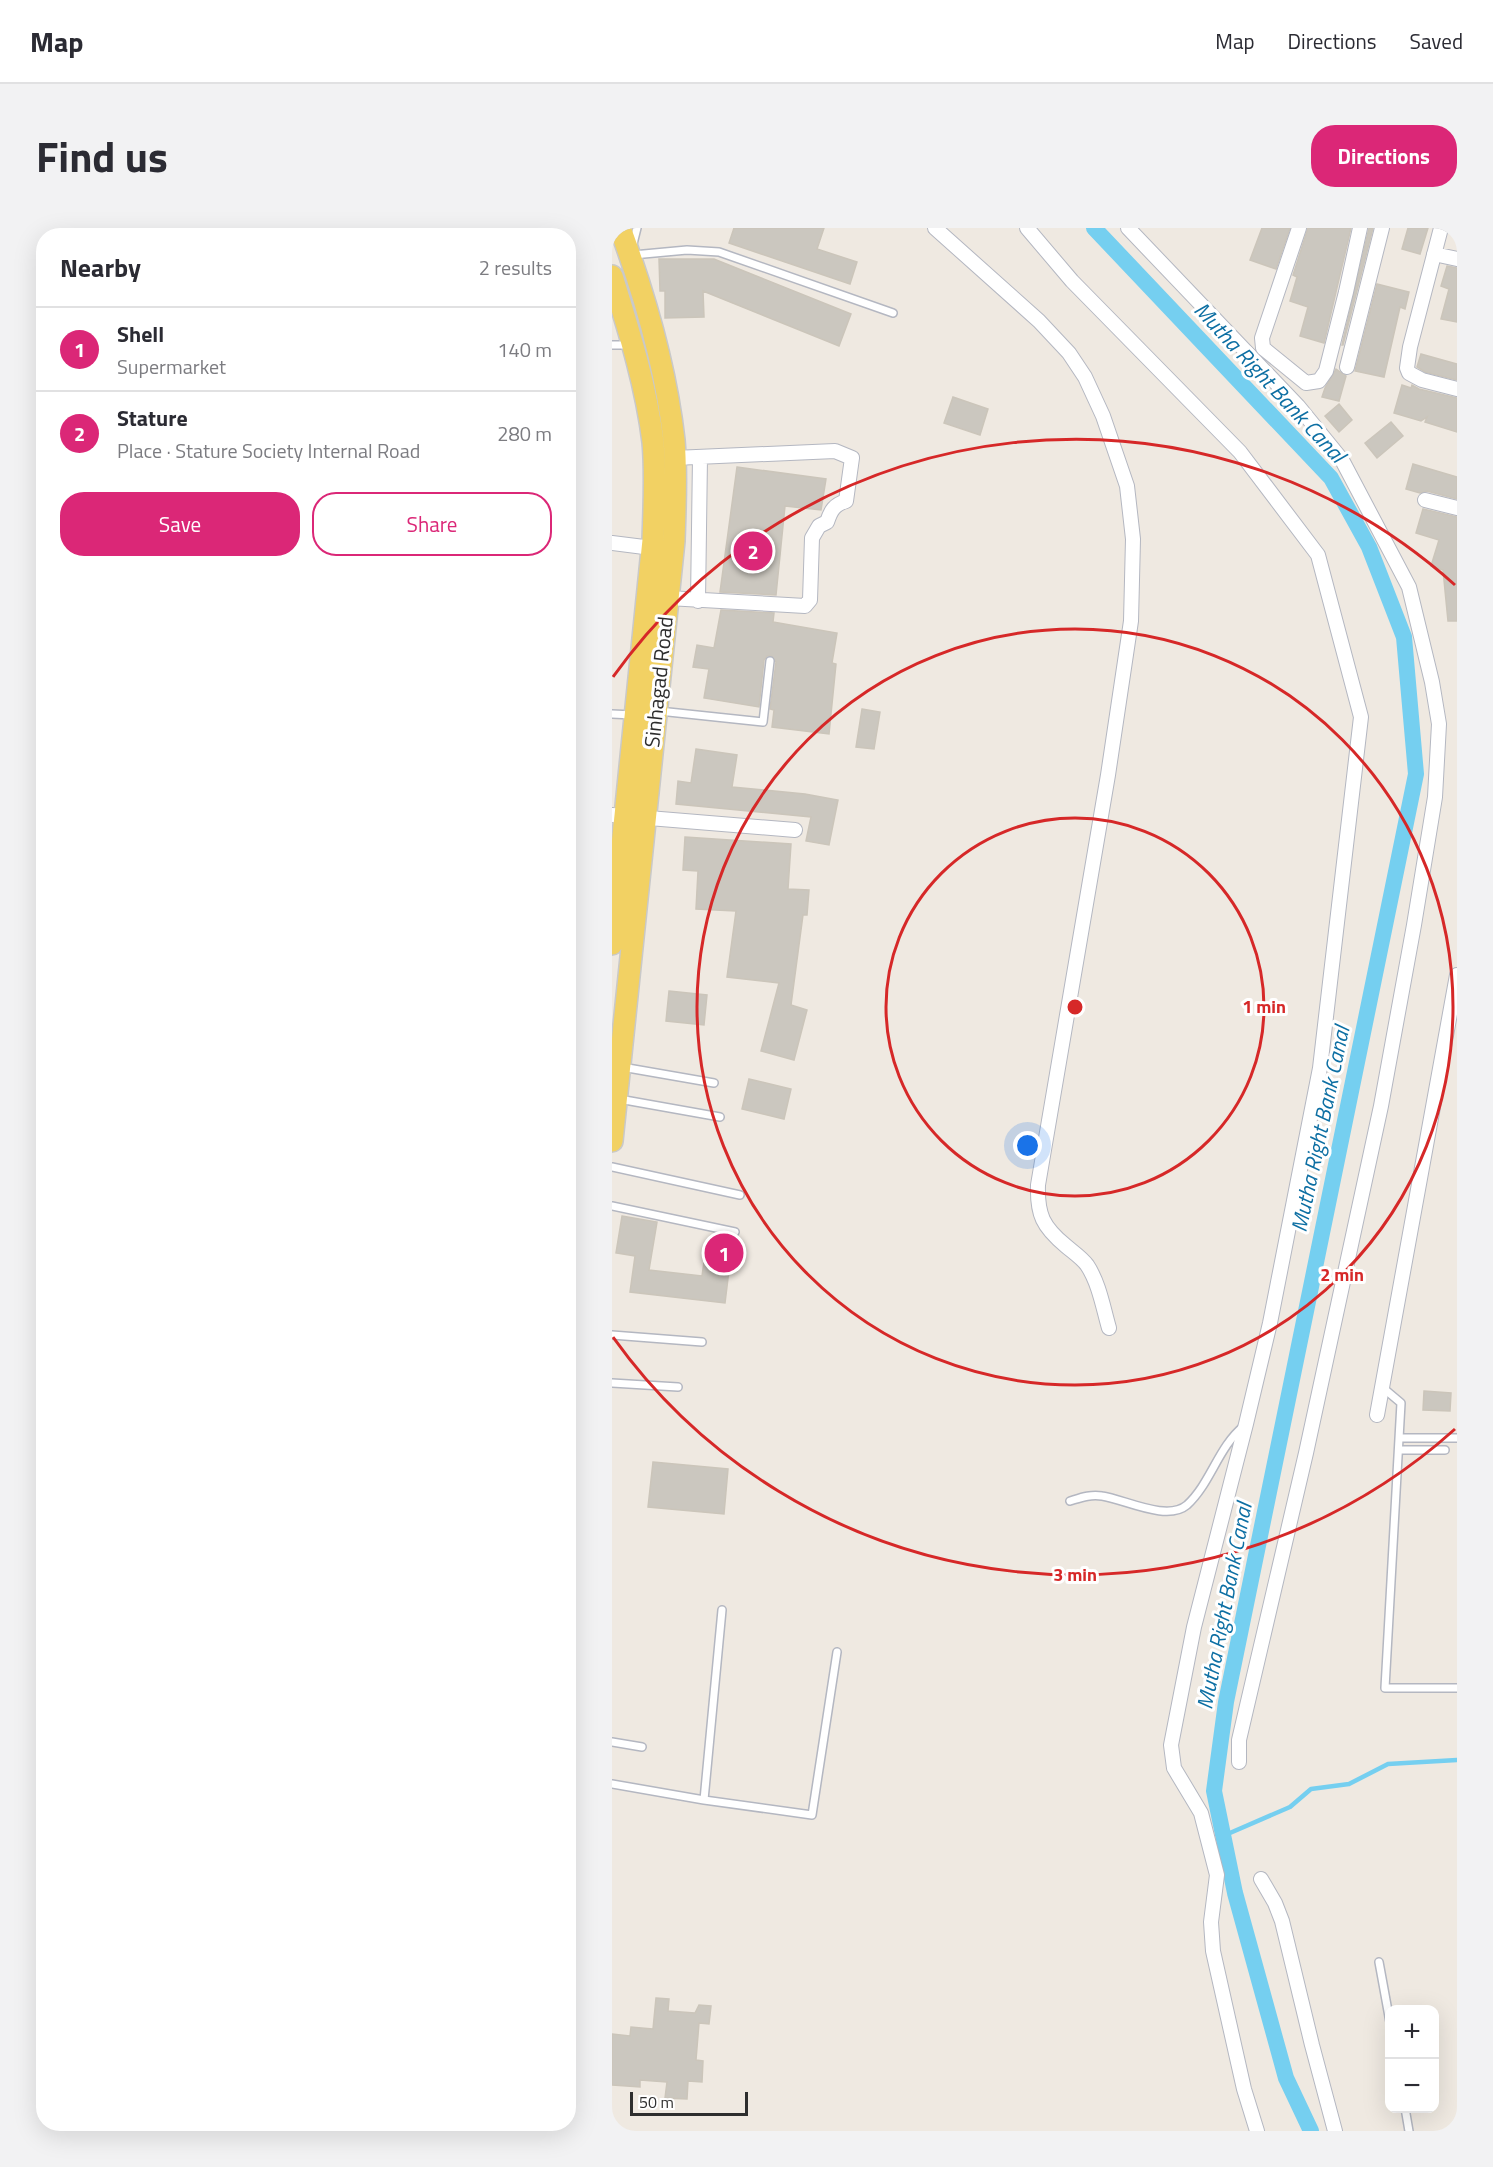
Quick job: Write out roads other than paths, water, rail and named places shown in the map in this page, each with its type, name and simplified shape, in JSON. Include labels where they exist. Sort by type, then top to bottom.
[{"type":"main road","name":"Sinhagad Road","points":[[612,944],[615,889],[668,598],[674,541],[674,458],[669,405],[644,298],[620,228]]},
{"type":"main road","name":"Sinhagad Road","points":[[612,276],[638,361],[653,444],[654,490],[646,713]]},
{"type":"main road","name":"Sinhagad Road","points":[[612,1141],[628,815]]},
{"type":"street","points":[[935,228],[1039,321],[1069,353],[1085,377],[1103,416],[1127,486],[1133,540],[1131,621],[1108,775],[1038,1185],[1040,1215],[1047,1229],[1085,1262],[1093,1274],[1108,1328]]},
{"type":"street","points":[[1027,228],[1072,281],[1240,452],[1318,555],[1361,717],[1320,1068],[1270,1323],[1194,1627],[1171,1744],[1174,1768],[1201,1813],[1217,1875],[1211,1922],[1213,1951],[1244,2089],[1257,2131]]},
{"type":"street","points":[[1128,228],[1298,406],[1342,460],[1409,587],[1432,682],[1439,724],[1435,797],[1381,1106],[1306,1453],[1239,1740],[1239,1762]]},
{"type":"street","points":[[1299,228],[1262,338],[1263,348],[1306,383],[1319,381],[1326,370],[1360,228]]},
{"type":"street","points":[[1347,366],[1382,228]]},
{"type":"street","points":[[1441,228],[1410,347],[1407,368],[1409,373],[1422,380],[1457,389]]},
{"type":"street","points":[[1434,254],[1457,259]]},
{"type":"street","points":[[668,598],[805,606],[810,600],[812,538],[819,526],[828,522],[837,504],[846,501],[852,458],[835,451],[674,458]]},
{"type":"street","points":[[698,601],[700,457]]},
{"type":"street","points":[[1425,500],[1457,508]]},
{"type":"street","points":[[612,543],[652,548]]},
{"type":"street","points":[[628,815],[795,830]]},
{"type":"street","points":[[1377,1415],[1457,975]]},
{"type":"street","points":[[1262,1879],[1275,1903],[1281,1921],[1335,2131]]},
{"type":"lane","points":[[637,228],[630,255],[687,250],[719,252],[892,312]]},
{"type":"lane","points":[[612,345],[633,345]]},
{"type":"lane","points":[[612,714],[646,713],[763,722],[770,661]]},
{"type":"lane","points":[[616,1083],[714,1083]]},
{"type":"lane","points":[[616,1083],[720,1118]]},
{"type":"lane","points":[[612,1167],[740,1195]]},
{"type":"lane","points":[[612,1206],[735,1232]]},
{"type":"lane","points":[[612,1335],[702,1342]]},
{"type":"lane","points":[[612,1383],[678,1387]]},
{"type":"lane","points":[[1382,1387],[1401,1403],[1385,1688],[1457,1688]]},
{"type":"lane","points":[[1070,1501],[1085,1496],[1104,1496],[1155,1510],[1176,1511],[1185,1507],[1198,1492],[1232,1437],[1246,1424]]},
{"type":"lane","points":[[1399,1438],[1457,1438]]},
{"type":"lane","points":[[1399,1449],[1445,1450]]},
{"type":"lane","points":[[704,1800],[722,1610]]},
{"type":"lane","points":[[612,1784],[812,1815],[837,1652]]},
{"type":"lane","points":[[612,1742],[642,1747]]},
{"type":"lane","points":[[1379,1962],[1386,2005]]},
{"type":"lane","points":[[1406,2113],[1409,2131]]},
{"type":"waterway","name":"Mutha Right Bank Canal","points":[[1094,228],[1331,478],[1369,547],[1404,637],[1416,774],[1226,1702],[1214,1791],[1235,1893],[1286,2078],[1311,2131]]},
{"type":"waterway","points":[[1223,1836],[1290,1807],[1311,1789],[1349,1784],[1388,1764],[1457,1760]]},
{"type":"place","name":"Stature","points":[[753,551]]},
{"type":"place","name":"Shell","points":[[724,1253]]}]
